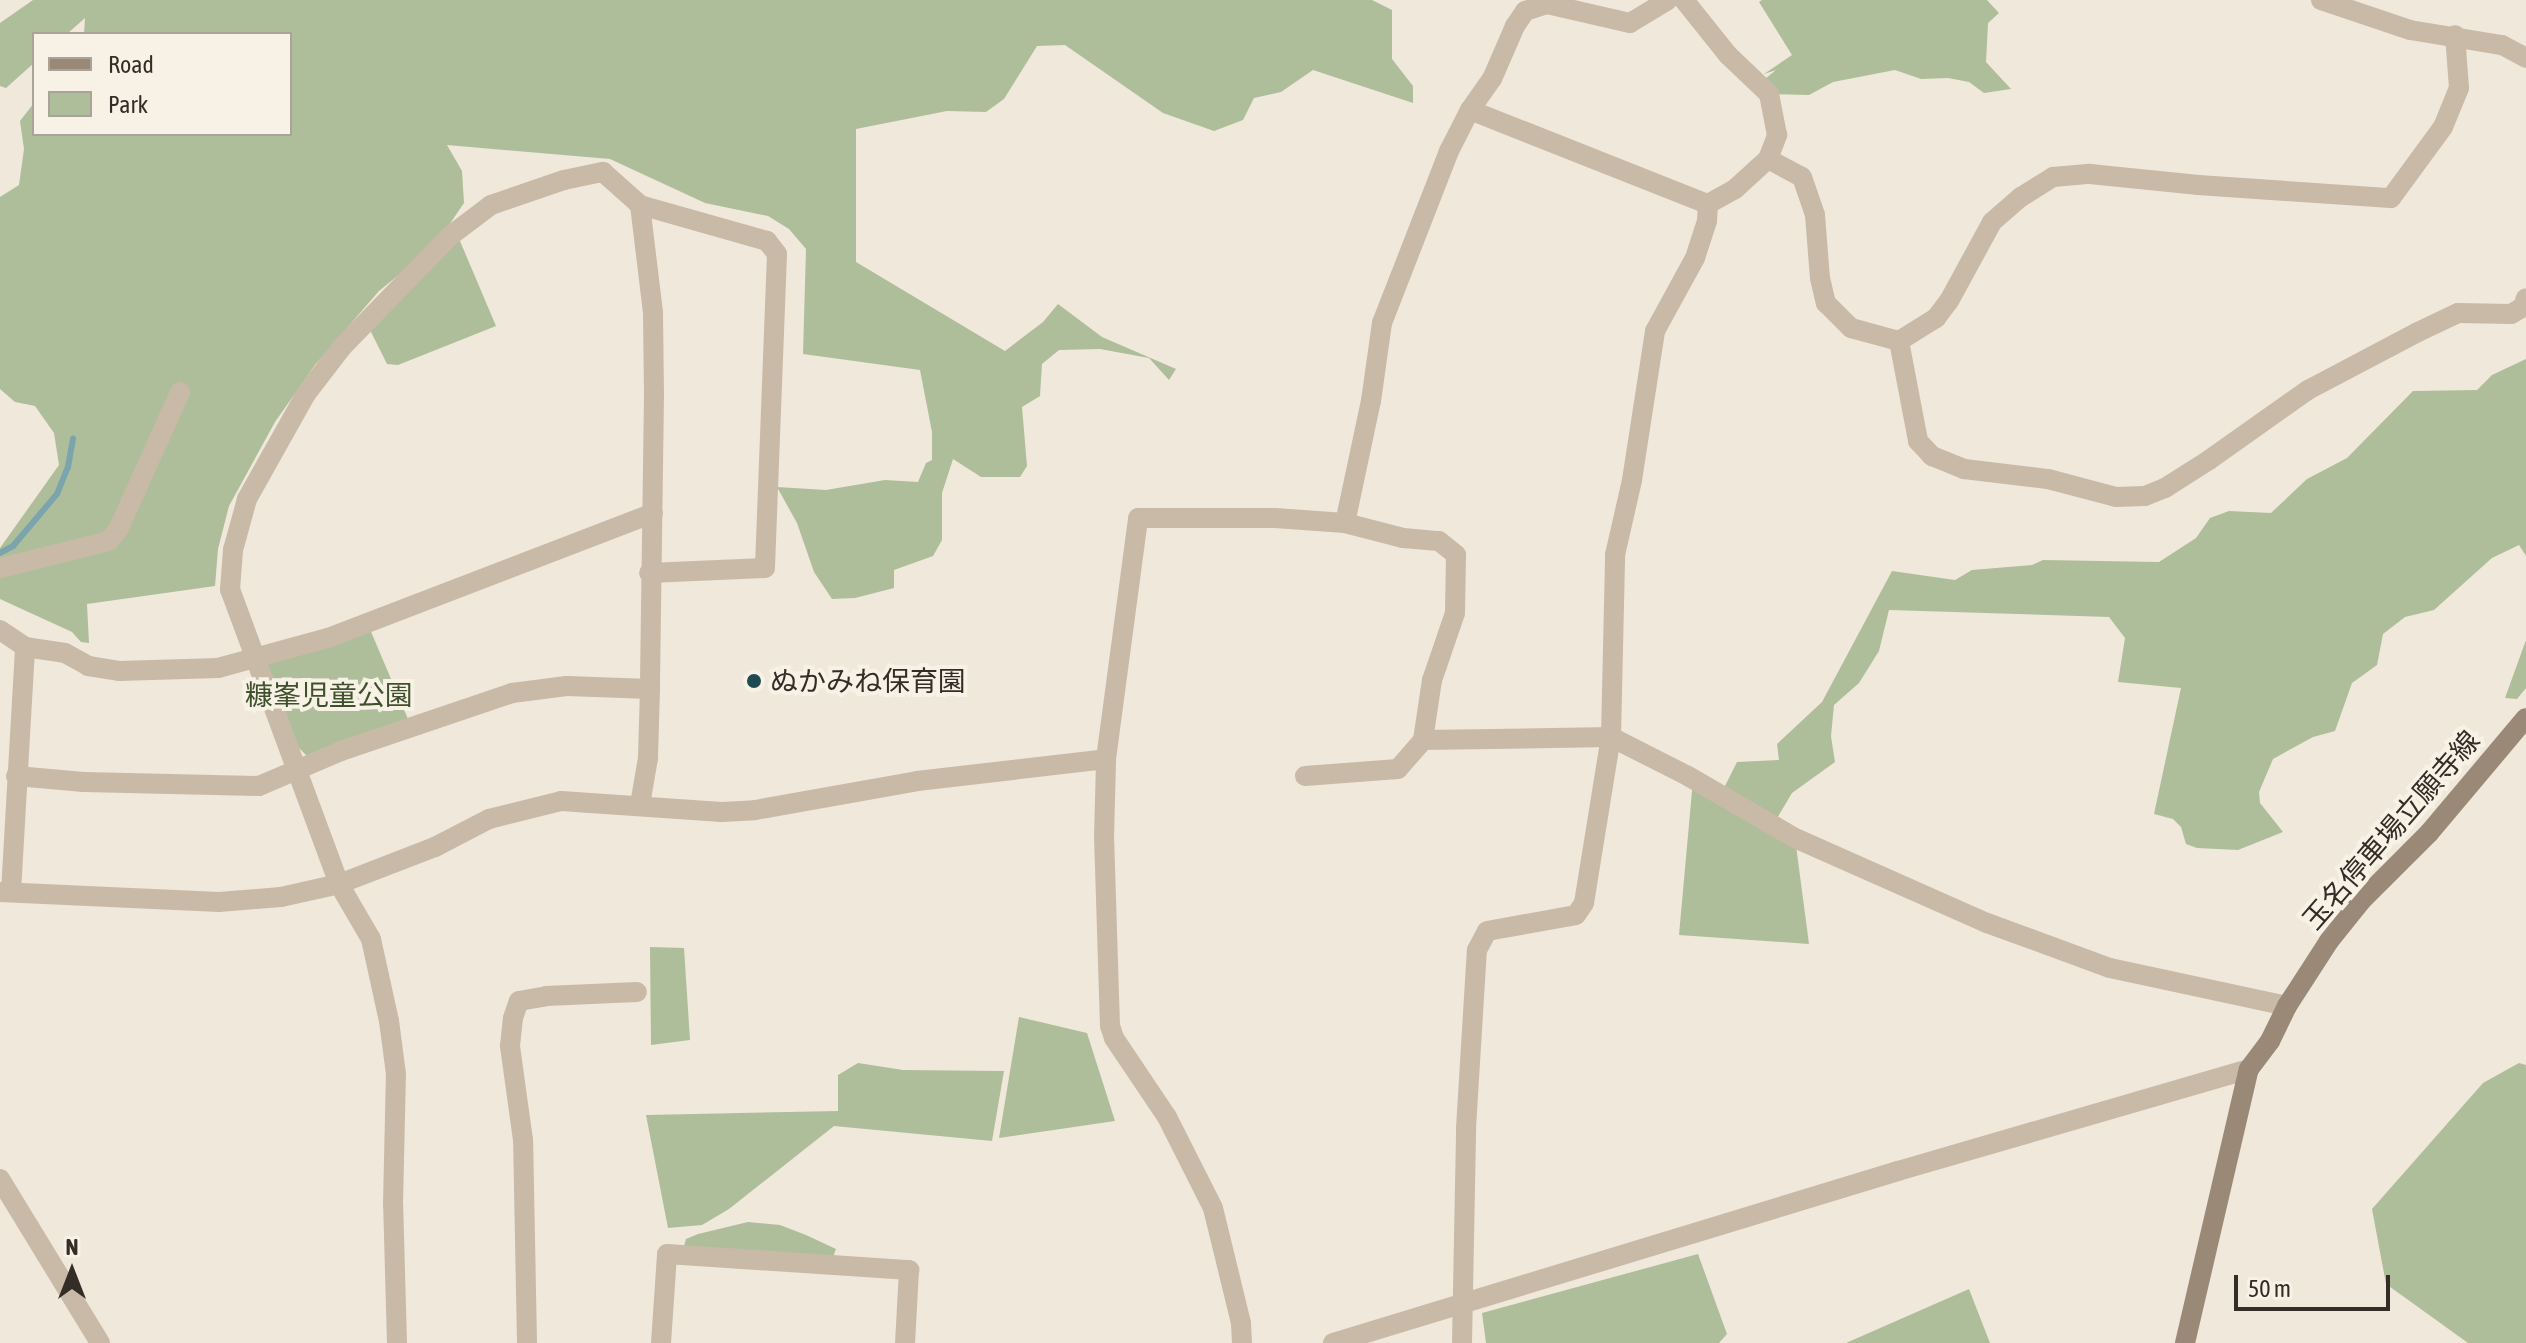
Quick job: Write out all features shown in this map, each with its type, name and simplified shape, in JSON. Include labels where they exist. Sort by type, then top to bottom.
[{"type":"main road","name":"玉名停車場立願寺線","points":[[2185,1343],[2249,1069],[2270,1041],[2287,1006],[2329,941],[2361,901],[2429,833],[2526,718]]},
{"type":"street","points":[[1345,523],[1371,401],[1382,323],[1449,151],[1470,110],[1492,79],[1525,11],[1547,4],[1630,23],[1668,0]]},
{"type":"street","points":[[1684,0],[1728,55],[1769,94],[1777,135],[1768,159],[1735,189],[1708,204]]},
{"type":"street","points":[[2321,0],[2410,30],[2502,45],[2526,58]]},
{"type":"street","points":[[1768,159],[1802,177],[1815,215],[1820,278],[1826,303],[1851,328],[1899,341],[1936,318],[1949,301],[1992,222],[2021,197],[2053,177],[2090,174],[2391,198],[2443,127],[2459,88],[2455,35]]},
{"type":"street","points":[[1470,110],[1708,204]]},
{"type":"street","points":[[397,1343],[393,1218],[396,1074],[371,939],[339,884],[230,590],[233,550],[247,499],[306,394],[342,347],[450,236],[491,205],[564,180],[603,172],[640,205],[767,241],[777,254],[765,568],[649,573]]},
{"type":"street","points":[[1462,1343],[1466,1128],[1477,950],[1487,931],[1576,915],[1584,903],[1611,737],[1615,555],[1632,480],[1645,382],[1655,331],[1695,258],[1707,221],[1708,204]]},
{"type":"street","points":[[640,205],[653,313],[650,689],[648,758],[640,805]]},
{"type":"street","points":[[1899,341],[1918,441],[1932,456],[1964,469],[2048,479],[2116,497],[2145,496],[2165,488],[2209,460],[2308,390],[2418,332],[2458,313],[2488,316],[2511,314],[2523,307],[2526,298]]},
{"type":"street","points":[[0,568],[109,541],[119,528],[180,392]]},
{"type":"street","points":[[0,630],[25,647],[65,653],[88,666],[119,671],[218,668],[255,661],[341,633],[653,513]]},
{"type":"street","points":[[1242,1343],[1241,1323],[1213,1208],[1167,1117],[1114,1038],[1110,1026],[1104,838],[1106,759],[1138,518],[1275,518],[1345,523],[1403,538],[1439,541],[1456,555],[1455,613],[1432,680],[1423,740],[1398,769],[1305,776]]},
{"type":"street","points":[[25,647],[5,892],[219,902],[281,897],[339,884],[435,847],[489,819],[561,801],[722,812],[755,810],[917,781],[1106,759]]},
{"type":"street","points":[[16,776],[84,782],[259,786],[341,751],[512,693],[567,686],[650,689]]},
{"type":"street","points":[[1423,740],[1611,737],[1688,776],[1795,838],[1987,923],[2110,968],[2287,1006]]},
{"type":"street","points":[[527,1343],[523,1140],[510,1046],[513,1018],[519,1001],[546,996],[637,992]]},
{"type":"street","points":[[1333,1343],[2249,1069]]},
{"type":"street","points":[[0,1179],[100,1343]]},
{"type":"street","points":[[661,1343],[667,1254],[909,1270],[905,1343]]},
{"type":"green space","points":[[33,0],[1372,0],[1392,10],[1392,59],[1413,86],[1413,103],[1313,70],[1281,92],[1254,98],[1243,120],[1214,131],[1163,113],[1065,45],[1037,46],[1004,99],[986,112],[947,111],[856,129],[856,262],[1005,351],[1043,322],[1058,304],[1102,337],[1176,369],[1169,380],[1149,358],[1100,349],[1059,350],[1042,364],[1040,396],[1022,407],[1027,466],[1020,477],[981,477],[953,459],[942,493],[942,540],[933,556],[894,570],[894,588],[855,598],[832,599],[814,572],[797,523],[777,487],[826,490],[885,480],[918,482],[926,463],[932,460],[932,432],[920,370],[803,354],[806,249],[789,229],[768,216],[705,203],[610,159],[447,145],[462,171],[464,203],[449,225],[412,264],[379,291],[315,365],[275,422],[229,506],[218,549],[215,586],[87,604],[89,643],[81,642],[72,632],[0,599],[0,548],[59,465],[54,433],[35,406],[15,402],[0,389],[0,197],[19,185],[24,149],[20,121],[32,106],[32,136],[292,136],[292,32],[84,32],[85,18],[69,32],[32,32],[32,65],[6,88],[0,86],[0,23]]},
{"type":"green space","points":[[1987,0],[1999,13],[1988,23],[1986,62],[2011,89],[1984,93],[1969,82],[1948,78],[1921,79],[1895,70],[1833,82],[1809,95],[1769,94],[1760,83],[1776,70],[1764,74],[1792,55],[1759,2]]},
{"type":"green space","points":[[457,234],[496,326],[398,365],[387,364],[370,330]]},
{"type":"green space","points":[[2526,359],[2526,556],[2519,545],[2492,558],[2434,610],[2405,617],[2383,634],[2377,665],[2352,683],[2335,731],[2313,737],[2273,759],[2259,792],[2260,803],[2283,832],[2238,850],[2197,848],[2186,844],[2181,827],[2173,819],[2154,814],[2181,688],[2118,682],[2125,638],[2109,617],[1889,610],[1879,651],[1859,683],[1834,705],[1831,736],[1835,762],[1792,793],[1773,825],[1795,838],[1809,944],[1679,935],[1693,780],[1721,794],[1737,762],[1779,760],[1777,744],[1822,702],[1892,571],[1955,580],[1972,570],[2032,565],[2043,560],[2159,562],[2196,538],[2210,518],[2229,511],[2271,513],[2307,479],[2347,458],[2413,391],[2477,390],[2492,375]]},
{"type":"green space","name":"糠峯児童公園","points":[[369,627],[408,719],[307,756],[295,744],[264,665]]},
{"type":"green space","points":[[2526,640],[2526,688],[2517,699],[2505,698]]},
{"type":"green space","points":[[650,947],[684,948],[690,1040],[651,1045]]},
{"type":"green space","points":[[1019,1017],[1087,1033],[1115,1121],[999,1138]]},
{"type":"green space","points":[[858,1063],[903,1070],[1004,1071],[992,1141],[834,1126],[729,1209],[702,1225],[668,1228],[646,1115],[838,1111],[838,1075]]},
{"type":"green space","points":[[2519,1063],[2526,1065],[2526,1343],[2468,1343],[2386,1284],[2372,1209],[2483,1083]]},
{"type":"green space","points":[[748,1222],[780,1225],[836,1249],[833,1257],[684,1246],[686,1239],[698,1234]]},
{"type":"green space","points":[[1698,1254],[1727,1334],[1719,1343],[1486,1343],[1482,1313]]},
{"type":"green space","points":[[1969,1289],[1990,1343],[1846,1343]]},
{"type":"waterway","points":[[0,553],[13,546],[57,494],[68,467],[73,438]]},
{"type":"place","name":"ぬかみね保育園","points":[[754,681]]}]
